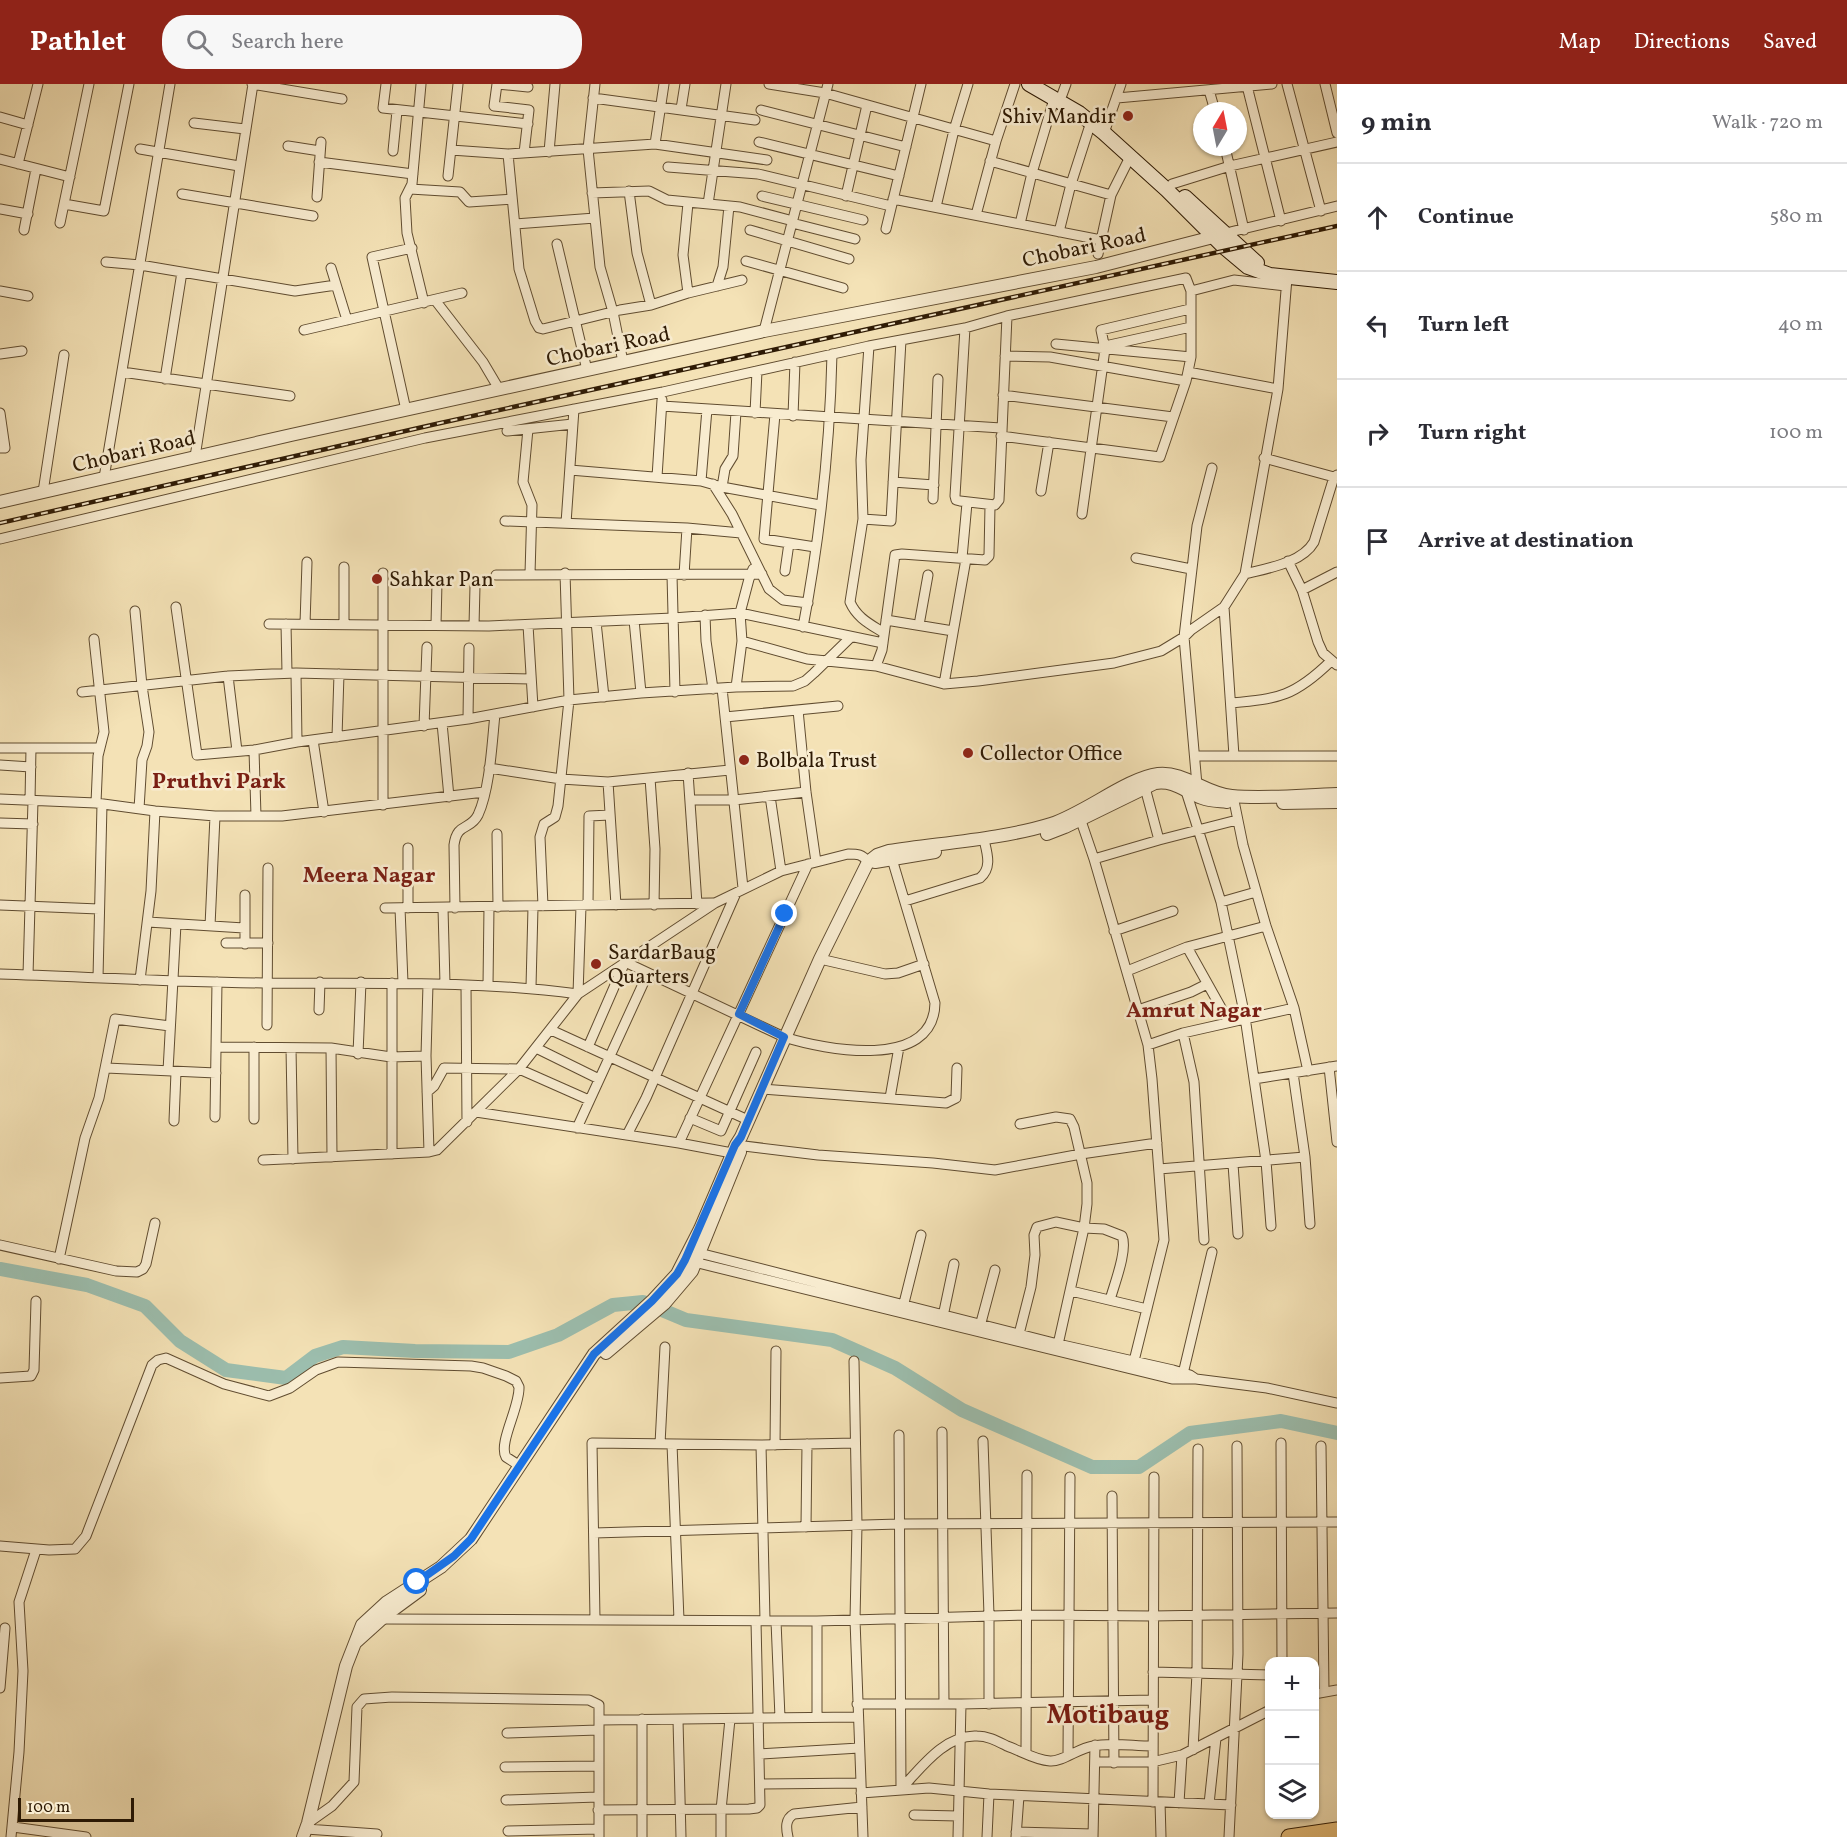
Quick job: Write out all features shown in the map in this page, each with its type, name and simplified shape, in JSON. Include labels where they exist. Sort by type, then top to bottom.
[{"type":"main road","points":[[1029,84],[1061,92],[1091,122],[1106,129],[1130,157],[1220,235],[1258,264],[1290,279],[1337,282]]},
{"type":"main road","points":[[1043,84],[1061,92],[1172,184],[1220,235]]},
{"type":"main road","points":[[1290,279],[1337,275]]},
{"type":"main road","points":[[1289,1837],[1337,1830]]},
{"type":"street","points":[[18,164],[39,84]]},
{"type":"street","points":[[60,224],[89,84]]},
{"type":"street","points":[[64,204],[105,211],[129,84]]},
{"type":"street","points":[[104,478],[170,84]]},
{"type":"street","points":[[195,457],[252,84],[342,99]]},
{"type":"street","points":[[386,84],[383,108],[528,124]]},
{"type":"street","points":[[421,84],[413,174],[410,189],[405,198],[408,233],[424,303]]},
{"type":"street","points":[[448,176],[458,84]]},
{"type":"street","points":[[524,153],[529,110],[494,106],[497,84],[528,87]]},
{"type":"street","points":[[549,152],[555,84]]},
{"type":"street","points":[[595,84],[588,149],[592,193],[600,267],[613,312],[623,362]]},
{"type":"street","points":[[656,144],[664,84]]},
{"type":"street","points":[[681,109],[685,84]]},
{"type":"street","points":[[708,204],[726,84]]},
{"type":"street","points":[[769,84],[826,88],[867,105],[996,141]]},
{"type":"street","points":[[886,230],[921,84]]},
{"type":"street","points":[[936,207],[954,130],[968,84]]},
{"type":"street","points":[[976,215],[990,161],[1015,84]]},
{"type":"street","points":[[1106,129],[1122,84]]},
{"type":"street","points":[[1117,98],[1272,84]]},
{"type":"street","points":[[1287,84],[1321,211]]},
{"type":"street","points":[[1324,84],[1337,134]]},
{"type":"street","points":[[1248,86],[1281,220]]},
{"type":"street","points":[[764,331],[826,88]]},
{"type":"street","points":[[1209,90],[1212,102]]},
{"type":"street","points":[[1020,224],[1032,173],[1061,92]]},
{"type":"street","points":[[593,98],[755,120]]},
{"type":"street","points":[[846,196],[867,105]]},
{"type":"street","points":[[761,110],[906,147]]},
{"type":"street","points":[[393,151],[397,111]]},
{"type":"street","points":[[0,117],[28,124]]},
{"type":"street","points":[[1059,232],[1071,184],[1091,122]]},
{"type":"street","points":[[194,123],[245,129]]},
{"type":"street","points":[[759,142],[898,176]]},
{"type":"street","points":[[1172,184],[1230,166],[1337,142]]},
{"type":"street","points":[[451,150],[508,154],[656,144],[767,160]]},
{"type":"street","points":[[288,146],[321,147],[317,197]]},
{"type":"street","points":[[140,149],[239,166]]},
{"type":"street","points":[[508,154],[519,269],[537,326],[543,329],[651,305],[742,280]]},
{"type":"street","points":[[1227,156],[1244,230]]},
{"type":"street","points":[[1098,254],[1111,195],[1130,157]]},
{"type":"street","points":[[0,159],[69,177]]},
{"type":"street","points":[[990,161],[1111,195]]},
{"type":"street","points":[[319,162],[413,174]]},
{"type":"street","points":[[668,167],[758,174],[846,196],[936,207],[1101,240]]},
{"type":"street","points":[[24,230],[36,169]]},
{"type":"street","points":[[410,189],[460,192],[469,202],[512,199]]},
{"type":"street","points":[[629,191],[637,253],[651,305]]},
{"type":"street","points":[[592,193],[649,191],[664,199],[740,207],[855,239]]},
{"type":"street","points":[[182,194],[313,216]]},
{"type":"street","points":[[762,196],[863,220]]},
{"type":"street","points":[[688,202],[683,255],[688,293]]},
{"type":"street","points":[[717,286],[723,267],[729,206]]},
{"type":"street","points":[[1220,235],[1337,207]]},
{"type":"street","points":[[0,209],[28,214]]},
{"type":"street","points":[[515,224],[595,218]]},
{"type":"street","points":[[750,230],[849,259]]},
{"type":"street","name":"Chobari Road","points":[[0,502],[764,331],[1096,267],[1220,235]]},
{"type":"street","points":[[556,244],[587,370]]},
{"type":"street","points":[[406,410],[372,257],[412,248]]},
{"type":"street","points":[[746,261],[843,288]]},
{"type":"street","points":[[106,262],[140,265],[295,291],[336,285]]},
{"type":"street","points":[[331,268],[346,320]]},
{"type":"street","points":[[165,379],[182,272]]},
{"type":"street","points":[[0,539],[425,438],[663,392],[1186,278],[1191,291],[1191,357],[1187,376],[1160,457],[1049,442],[959,425],[662,406]]},
{"type":"street","points":[[742,641],[807,659],[876,666],[944,684],[1114,663],[1161,651],[1224,607],[1245,574],[1278,388],[1290,279],[1234,279],[1191,291]]},
{"type":"street","points":[[0,291],[28,296]]},
{"type":"street","points":[[304,330],[462,293]]},
{"type":"street","points":[[435,300],[483,362],[498,390]]},
{"type":"street","points":[[1082,514],[1105,347],[1101,330],[1191,309]]},
{"type":"street","points":[[965,328],[955,496],[956,500],[990,506],[995,505],[999,500],[1007,316]]},
{"type":"street","points":[[1105,347],[1191,327]]},
{"type":"street","points":[[863,519],[891,521],[902,340]]},
{"type":"street","points":[[1056,344],[1191,357]]},
{"type":"street","points":[[869,346],[861,460],[863,519],[850,602],[860,619],[884,638]]},
{"type":"street","points":[[0,354],[22,351]]},
{"type":"street","points":[[803,627],[831,418],[832,354]]},
{"type":"street","points":[[43,492],[64,355]]},
{"type":"street","points":[[1005,356],[1050,357],[1102,366],[1278,388]]},
{"type":"street","points":[[793,416],[795,362]]},
{"type":"street","points":[[755,413],[757,371]]},
{"type":"street","points":[[122,372],[290,396]]},
{"type":"street","points":[[933,499],[938,379]]},
{"type":"street","points":[[657,477],[663,392]]},
{"type":"street","points":[[1003,395],[1173,417]]},
{"type":"street","points":[[566,523],[574,409]]},
{"type":"street","points":[[701,481],[707,410]]},
{"type":"street","points":[[717,485],[733,456],[736,412]]},
{"type":"street","points":[[0,413],[5,448],[0,448]]},
{"type":"street","points":[[775,414],[764,539],[815,547]]},
{"type":"street","points":[[507,431],[573,424]]},
{"type":"street","points":[[528,429],[523,482],[532,505],[530,574]]},
{"type":"street","points":[[1041,491],[1049,442]]},
{"type":"street","points":[[1245,574],[1288,561],[1309,551],[1335,476],[1264,458]]},
{"type":"street","points":[[1212,468],[1197,526],[1184,637],[1195,756],[1188,784],[1197,831],[1221,902],[1245,1017],[1266,1161],[1271,1226]]},
{"type":"street","points":[[570,470],[701,481],[820,505]]},
{"type":"street","points":[[893,482],[934,485]]},
{"type":"street","points":[[717,485],[756,564],[774,594],[783,600],[808,603]]},
{"type":"street","points":[[944,684],[964,559],[967,503]]},
{"type":"street","points":[[876,666],[884,638],[895,555],[982,561],[988,558],[990,506]]},
{"type":"street","points":[[505,521],[741,532]]},
{"type":"street","points":[[684,575],[687,528]]},
{"type":"street","points":[[785,571],[789,543]]},
{"type":"street","points":[[1136,558],[1191,569]]},
{"type":"street","points":[[1231,703],[1282,697],[1334,663],[1323,653],[1318,642],[1302,590],[1288,561]]},
{"type":"street","points":[[305,624],[308,562]]},
{"type":"street","points":[[736,687],[742,641],[740,613],[756,564]]},
{"type":"street","points":[[344,567],[344,624]]},
{"type":"street","points":[[1302,590],[1337,572]]},
{"type":"street","points":[[383,573],[383,805]]},
{"type":"street","points":[[531,987],[538,906],[540,837],[544,824],[552,820],[557,813],[569,700],[565,573]]},
{"type":"street","points":[[496,575],[762,574]]},
{"type":"street","points":[[672,575],[675,692]]},
{"type":"street","points":[[919,626],[928,576]]},
{"type":"street","points":[[436,582],[436,625]]},
{"type":"street","points":[[474,586],[474,626]]},
{"type":"street","points":[[176,606],[197,755],[254,750],[297,742],[424,726],[569,700],[736,687],[793,686],[805,681],[851,637]]},
{"type":"street","points":[[1224,607],[1234,756]]},
{"type":"street","points":[[135,611],[149,732],[142,760],[139,808]]},
{"type":"street","points":[[268,624],[528,625],[740,613],[851,637],[884,638]]},
{"type":"street","points":[[627,1135],[740,891],[725,717],[706,641],[705,615]]},
{"type":"street","points":[[634,620],[641,693]]},
{"type":"street","points":[[886,620],[953,632]]},
{"type":"street","points":[[596,622],[604,696]]},
{"type":"street","points":[[286,624],[297,742]]},
{"type":"street","points":[[528,625],[532,707]]},
{"type":"street","points":[[94,639],[104,732],[100,748],[98,978]]},
{"type":"street","points":[[424,726],[427,647]]},
{"type":"street","points":[[468,719],[469,648]]},
{"type":"street","points":[[82,692],[228,676],[291,673],[531,680]]},
{"type":"street","points":[[337,737],[339,674]]},
{"type":"street","points":[[228,676],[237,751]]},
{"type":"street","points":[[725,717],[838,706]]},
{"type":"street","points":[[679,1143],[812,863],[798,710]]},
{"type":"street","points":[[455,908],[455,836],[460,829],[477,817],[489,768],[495,714]]},
{"type":"street","points":[[442,723],[449,797]]},
{"type":"street","points":[[313,740],[324,812]]},
{"type":"street","points":[[0,748],[100,748]]},
{"type":"street","points":[[28,975],[33,824],[31,748]]},
{"type":"street","points":[[254,750],[256,816]]},
{"type":"street","points":[[1195,756],[1337,756]]},
{"type":"street","points":[[0,765],[31,767]]},
{"type":"street","points":[[489,768],[561,779],[608,782],[730,770]]},
{"type":"street","points":[[688,773],[697,904]]},
{"type":"street","points":[[868,862],[1047,834],[1158,774],[1234,799],[1337,802]]},
{"type":"street","points":[[650,778],[655,849],[654,905]]},
{"type":"street","points":[[608,782],[616,905]]},
{"type":"street","points":[[1143,783],[1159,840]]},
{"type":"street","points":[[0,800],[99,803],[215,816],[282,816],[484,792]]},
{"type":"street","points":[[690,800],[734,801],[806,792]]},
{"type":"street","points":[[1234,799],[1337,794]]},
{"type":"street","points":[[770,796],[781,871]]},
{"type":"street","points":[[1234,799],[1237,820],[1256,892],[1294,1008],[1308,1071]]},
{"type":"street","points":[[140,980],[148,922],[155,811]]},
{"type":"street","points":[[578,994],[589,816],[610,815]]},
{"type":"street","points":[[210,926],[215,816]]},
{"type":"street","points":[[1079,817],[1094,859],[1148,1045],[1164,1240],[1133,1365]]},
{"type":"street","points":[[305,1829],[332,1717],[353,1644],[362,1625],[387,1602],[470,1546],[594,1354],[608,1346],[658,1303],[677,1274],[692,1257],[784,1037],[868,862],[877,855],[889,851],[1036,828],[1079,817]]},
{"type":"street","points":[[1094,859],[1237,820]]},
{"type":"street","points":[[0,823],[33,824]]},
{"type":"street","points":[[488,985],[497,834]]},
{"type":"street","points":[[905,901],[980,878],[987,869],[988,856],[985,844]]},
{"type":"street","points":[[403,983],[408,848]]},
{"type":"street","points":[[263,1161],[429,1152],[442,1146],[519,1069],[578,994],[625,962],[716,903],[781,871],[848,854],[864,856],[868,862]]},
{"type":"street","points":[[625,962],[784,1037],[821,1047],[886,1050],[899,1047],[924,1034],[933,1019],[935,1003],[892,859]]},
{"type":"street","points":[[267,1025],[268,868]]},
{"type":"street","points":[[1221,902],[1256,892]]},
{"type":"street","points":[[245,895],[245,944]]},
{"type":"street","points":[[385,908],[716,903]]},
{"type":"street","points":[[0,905],[99,909]]},
{"type":"street","points":[[443,908],[445,984]]},
{"type":"street","points":[[1114,931],[1173,911]]},
{"type":"street","points":[[148,922],[244,928]]},
{"type":"street","points":[[174,1121],[170,1026],[176,924]]},
{"type":"street","points":[[1127,971],[1187,947],[1266,926]]},
{"type":"street","points":[[226,943],[268,943]]},
{"type":"street","points":[[1187,947],[1229,1022]]},
{"type":"street","points":[[820,959],[885,974],[898,973],[924,964]]},
{"type":"street","points":[[588,1047],[625,962]]},
{"type":"street","points":[[0,974],[172,982],[488,985],[531,987],[578,994]]},
{"type":"street","points":[[577,1128],[648,974]]},
{"type":"street","points":[[215,1117],[217,982]]},
{"type":"street","points":[[319,1010],[320,982]]},
{"type":"street","points":[[358,1054],[360,982]]},
{"type":"street","points":[[392,983],[392,1154]]},
{"type":"street","points":[[428,984],[426,1056],[429,1152]]},
{"type":"street","points":[[1138,1010],[1191,992],[1207,984]]},
{"type":"street","points":[[466,985],[467,1122]]},
{"type":"street","points":[[1148,1045],[1183,1033],[1245,1017],[1294,1008]]},
{"type":"street","points":[[59,1260],[85,1138],[99,1098],[106,1068],[114,1019],[170,1026]]},
{"type":"street","points":[[551,1030],[748,1120]]},
{"type":"street","points":[[1183,1033],[1194,1082],[1204,1240]]},
{"type":"street","points":[[216,1047],[331,1048],[358,1054],[391,1057],[426,1056]]},
{"type":"street","points":[[254,1047],[254,1119]]},
{"type":"street","points":[[890,1098],[899,1047]]},
{"type":"street","points":[[291,1048],[293,1159]]},
{"type":"street","points":[[331,1048],[333,1157]]},
{"type":"street","points":[[536,1048],[599,1079]]},
{"type":"street","points":[[690,1118],[721,1131],[756,1052]]},
{"type":"street","points":[[1254,1079],[1333,1066],[1337,1142]]},
{"type":"street","points":[[106,1068],[216,1072]]},
{"type":"street","points":[[427,1092],[434,1086],[444,1068],[519,1069],[589,1100]]},
{"type":"street","points":[[762,1089],[946,1103],[956,1098],[957,1068]]},
{"type":"street","points":[[1293,1073],[1305,1157],[1310,1224]]},
{"type":"street","points":[[476,1112],[679,1143],[738,1145],[818,1155],[995,1170],[1157,1143]]},
{"type":"street","points":[[1020,1124],[1048,1117],[1064,1117],[1072,1122],[1088,1193],[1084,1228],[1057,1347]]},
{"type":"street","points":[[1159,1169],[1305,1157]]},
{"type":"street","points":[[1233,1164],[1238,1234]]},
{"type":"street","points":[[1018,1338],[1031,1287],[1035,1255],[1034,1234],[1037,1227],[1056,1222],[1084,1228],[1104,1229],[1122,1236],[1125,1242],[1110,1300]]},
{"type":"street","points":[[0,1245],[59,1260],[116,1271],[137,1272],[146,1264],[155,1223]]},
{"type":"street","points":[[902,1309],[921,1235]]},
{"type":"street","points":[[1182,1376],[1212,1252]]},
{"type":"street","points":[[692,1257],[1196,1380],[1267,1388],[1337,1403]]},
{"type":"street","points":[[942,1319],[954,1264]]},
{"type":"street","points":[[980,1329],[995,1270]]},
{"type":"street","points":[[1071,1291],[1147,1309]]},
{"type":"street","points":[[0,1378],[31,1376],[34,1370],[36,1301]]},
{"type":"street","points":[[353,1644],[382,1619],[452,1568],[470,1546],[608,1346]]},
{"type":"street","points":[[660,1444],[665,1347]]},
{"type":"street","points":[[775,1444],[776,1351]]},
{"type":"street","points":[[0,1546],[36,1550],[75,1549],[86,1536],[153,1365],[158,1360],[166,1358],[224,1384],[269,1396],[290,1388],[316,1370],[338,1362],[483,1368],[516,1381],[519,1387],[515,1413],[503,1449],[506,1457],[520,1466]]},
{"type":"street","points":[[854,1361],[857,1525],[855,1620],[863,1837]]},
{"type":"street","points":[[942,1432],[945,1704]]},
{"type":"street","points":[[899,1435],[901,1789]]},
{"type":"street","points":[[983,1441],[988,1704]]},
{"type":"street","points":[[595,1619],[592,1443],[761,1445],[855,1443]]},
{"type":"street","points":[[1281,1443],[1282,1657]]},
{"type":"street","points":[[672,1444],[679,1620]]},
{"type":"street","points":[[806,1527],[807,1444]]},
{"type":"street","points":[[598,1810],[721,1810],[757,1808],[762,1802],[759,1718],[763,1528],[761,1445]]},
{"type":"street","points":[[1229,1837],[1238,1675],[1237,1446]]},
{"type":"street","points":[[1321,1446],[1324,1691]]},
{"type":"street","points":[[1193,1750],[1197,1673],[1198,1449]]},
{"type":"street","points":[[1026,1754],[1027,1474]]},
{"type":"street","points":[[1068,1755],[1070,1477]]},
{"type":"street","points":[[1155,1477],[1152,1762],[1161,1837]]},
{"type":"street","points":[[1112,1496],[1114,1763]]},
{"type":"street","points":[[594,1533],[899,1524],[1337,1522]]},
{"type":"street","points":[[11,1837],[23,1671],[19,1602],[36,1550]]},
{"type":"street","points":[[382,1619],[817,1621],[1028,1615],[1153,1616],[1337,1612]]},
{"type":"street","points":[[776,1621],[780,1718]]},
{"type":"street","points":[[817,1621],[817,1716]]},
{"type":"street","points":[[0,1688],[5,1628]]},
{"type":"street","points":[[1153,1672],[1265,1675]]},
{"type":"street","points":[[1319,1692],[1337,1690]]},
{"type":"street","points":[[305,1829],[332,1806],[354,1782],[357,1707],[364,1699],[392,1697],[589,1700],[598,1705],[600,1720],[598,1730],[599,1833],[508,1832]]},
{"type":"street","points":[[857,1704],[1026,1704],[1152,1700]]},
{"type":"street","points":[[958,1837],[961,1704]]},
{"type":"street","points":[[1095,1762],[1152,1762],[1182,1755],[1267,1711]]},
{"type":"street","points":[[600,1720],[858,1717]]},
{"type":"street","points":[[642,1719],[642,1837]]},
{"type":"street","points":[[678,1719],[681,1837]]},
{"type":"street","points":[[721,1837],[721,1810],[730,1719]]},
{"type":"street","points":[[507,1732],[598,1730]]},
{"type":"street","points":[[901,1789],[944,1747],[960,1737],[983,1736],[1051,1762],[1095,1745],[1152,1746]]},
{"type":"street","points":[[1209,1804],[1216,1738]]},
{"type":"street","points":[[1019,1796],[1016,1835],[1093,1836],[1095,1745]]},
{"type":"street","points":[[760,1754],[859,1748]]},
{"type":"street","points":[[1179,1803],[1182,1755]]},
{"type":"street","points":[[505,1767],[598,1766]]},
{"type":"street","points":[[760,1784],[861,1783]]},
{"type":"street","points":[[861,1793],[929,1788],[1019,1796],[1231,1806]]},
{"type":"street","points":[[987,1837],[989,1794]]},
{"type":"street","points":[[506,1800],[598,1797]]},
{"type":"street","points":[[788,1837],[787,1822],[794,1814],[862,1807]]},
{"type":"street","points":[[914,1815],[958,1816]]},
{"type":"street","points":[[13,1827],[86,1837]]},
{"type":"street","points":[[305,1829],[377,1834]]},
{"type":"waterway","points":[[0,1269],[87,1285],[145,1306],[180,1341],[226,1370],[286,1378],[315,1356],[343,1347],[415,1351],[509,1352],[558,1335],[613,1305],[643,1302],[686,1320],[832,1340],[895,1368],[962,1410],[1092,1467],[1139,1467],[1190,1433],[1281,1421],[1337,1433]]},
{"type":"railway","points":[[0,523],[436,424],[1337,226]]},
{"type":"place","name":"Shiv Mandir","points":[[1128,116]]},
{"type":"place","name":"Sahkar Pan","points":[[377,579]]},
{"type":"place","name":"Collector Office","points":[[968,753]]},
{"type":"place","name":"Bolbala Trust","points":[[744,760]]},
{"type":"place","name":"SardarBaug Quarters","points":[[596,964]]},
{"type":"district","name":"Pruthvi Park","points":[[219,780]]},
{"type":"district","name":"Meera Nagar","points":[[369,874]]},
{"type":"district","name":"Amrut Nagar","points":[[1194,1009]]},
{"type":"district","name":"Motibaug","points":[[1108,1714]]},
{"type":"route","points":[[417,1582],[441,1567],[471,1539],[594,1354],[652,1301],[677,1274],[685,1260],[784,1037],[739,1014],[785,914]]}]
